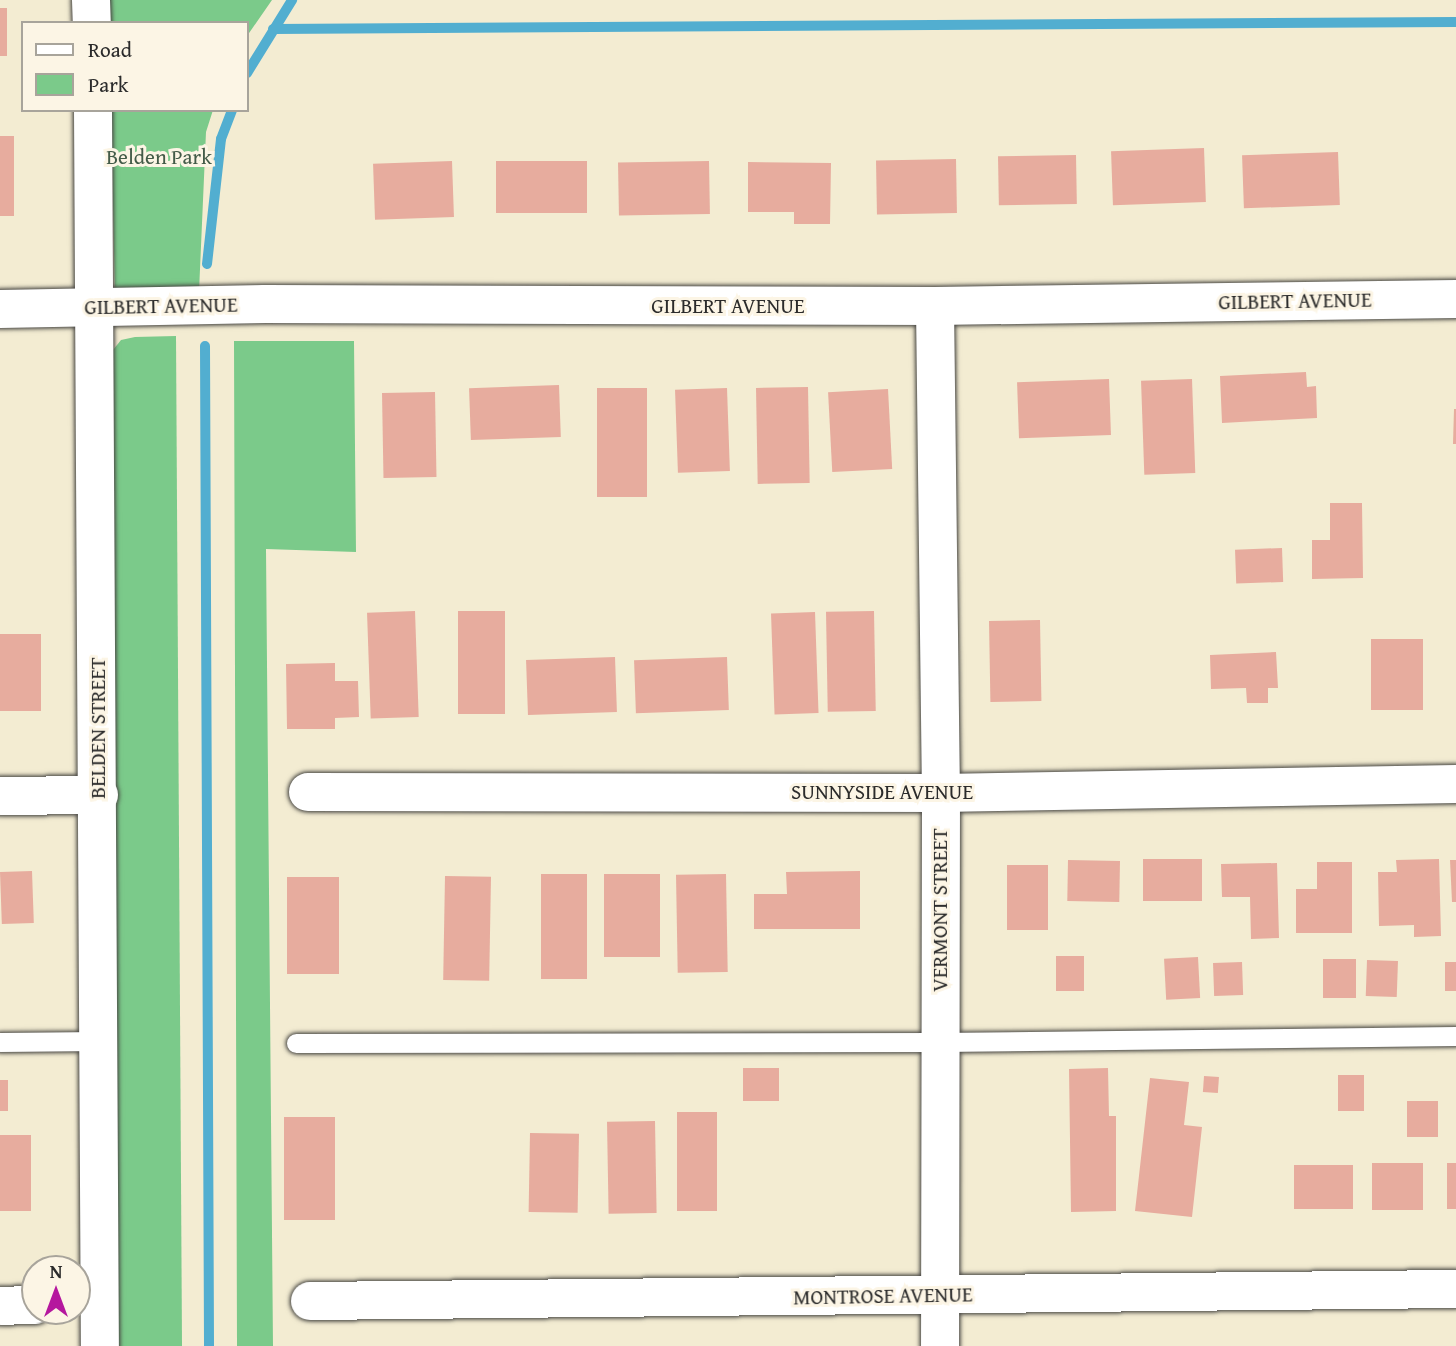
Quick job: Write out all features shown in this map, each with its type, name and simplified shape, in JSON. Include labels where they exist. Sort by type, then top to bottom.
[{"type":"street","points":[[91,0],[92,21]]},
{"type":"street","name":"BELDEN STREET","points":[[91,1256],[100,1041],[93,112]]},
{"type":"street","name":"GILBERT AVENUE","points":[[0,309],[265,304],[935,306],[1456,299]]},
{"type":"street","name":"VERMONT STREET","points":[[935,306],[941,793],[940,1346]]},
{"type":"street","name":"SUNNYSIDE AVENUE","points":[[308,792],[941,793],[1456,784]]},
{"type":"street","points":[[0,796],[99,795]]},
{"type":"street","name":"MONTROSE AVENUE","points":[[310,1301],[1456,1289]]},
{"type":"street","points":[[0,1306],[21,1305]]},
{"type":"street","name":"BELDEN STREET","points":[[91,1312],[100,1346]]},
{"type":"lane","points":[[296,1044],[939,1042],[1456,1036]]},
{"type":"lane","points":[[0,1042],[100,1041]]},
{"type":"green space","points":[[109,0],[272,0],[248,35],[248,21],[110,21]]},
{"type":"green space","name":"Belden Park","points":[[111,112],[212,112],[206,132],[199,292],[115,296]]},
{"type":"green space","points":[[176,336],[182,1346],[117,1346],[113,350],[121,340]]},
{"type":"green space","points":[[234,341],[354,341],[356,552],[266,549],[273,1346],[237,1346]]},
{"type":"building","points":[[0,8],[7,8],[7,56],[0,56]]},
{"type":"building","points":[[0,136],[14,136],[14,216],[0,216]]},
{"type":"building","points":[[1204,148],[1206,202],[1113,205],[1111,151]]},
{"type":"building","points":[[1338,152],[1340,205],[1244,208],[1242,155]]},
{"type":"building","points":[[1076,155],[1077,204],[999,205],[998,156]]},
{"type":"building","points":[[956,159],[957,213],[877,214],[876,160]]},
{"type":"building","points":[[452,161],[454,217],[375,220],[373,164]]},
{"type":"building","points":[[496,161],[587,161],[587,213],[496,213]]},
{"type":"building","points":[[709,161],[710,214],[619,216],[618,163]]},
{"type":"building","points":[[748,162],[831,163],[830,224],[794,224],[794,212],[748,212]]},
{"type":"building","points":[[1306,372],[1307,387],[1316,386],[1317,418],[1222,423],[1220,376]]},
{"type":"building","points":[[1109,379],[1111,435],[1019,438],[1017,382]]},
{"type":"building","points":[[1192,379],[1195,473],[1144,475],[1141,381]]},
{"type":"building","points":[[559,385],[561,437],[471,440],[469,388]]},
{"type":"building","points":[[808,387],[810,483],[758,484],[756,388]]},
{"type":"building","points":[[597,388],[647,388],[647,497],[597,497]]},
{"type":"building","points":[[727,388],[730,471],[678,473],[675,390]]},
{"type":"building","points":[[888,389],[892,469],[832,472],[828,392]]},
{"type":"building","points":[[435,392],[436,477],[383,478],[382,393]]},
{"type":"building","points":[[1456,409],[1456,444],[1453,444]]},
{"type":"building","points":[[1330,503],[1362,503],[1363,578],[1312,579],[1312,540],[1330,540]]},
{"type":"building","points":[[1282,548],[1283,582],[1236,584],[1235,550]]},
{"type":"building","points":[[415,611],[419,717],[371,719],[367,613]]},
{"type":"building","points":[[458,611],[505,611],[505,714],[458,714]]},
{"type":"building","points":[[874,611],[876,711],[828,712],[826,612]]},
{"type":"building","points":[[815,612],[819,713],[775,714],[771,614]]},
{"type":"building","points":[[1040,620],[1041,701],[990,702],[989,621]]},
{"type":"building","points":[[0,634],[41,634],[41,711],[0,711]]},
{"type":"building","points":[[1371,639],[1423,639],[1423,710],[1371,710]]},
{"type":"building","points":[[1276,652],[1278,688],[1268,688],[1268,703],[1247,703],[1246,688],[1211,689],[1210,655]]},
{"type":"building","points":[[615,657],[617,712],[528,715],[526,660]]},
{"type":"building","points":[[727,657],[729,710],[636,713],[634,660]]},
{"type":"building","points":[[335,663],[335,681],[358,681],[359,717],[335,718],[335,729],[287,729],[286,664]]},
{"type":"building","points":[[1143,859],[1202,859],[1202,901],[1143,901]]},
{"type":"building","points":[[1439,859],[1441,936],[1414,937],[1414,925],[1379,926],[1378,872],[1397,872],[1396,860]]},
{"type":"building","points":[[1068,860],[1120,861],[1119,902],[1067,901]]},
{"type":"building","points":[[1450,860],[1456,860],[1456,902],[1452,902]]},
{"type":"building","points":[[1317,862],[1352,862],[1352,933],[1296,933],[1296,889],[1317,889]]},
{"type":"building","points":[[1277,863],[1279,938],[1251,939],[1250,897],[1222,897],[1221,864]]},
{"type":"building","points":[[1007,865],[1048,865],[1048,930],[1007,930]]},
{"type":"building","points":[[32,871],[34,923],[2,924],[0,872]]},
{"type":"building","points":[[860,871],[860,929],[754,929],[754,894],[787,894],[786,872]]},
{"type":"building","points":[[541,874],[587,874],[587,979],[541,979]]},
{"type":"building","points":[[604,874],[660,874],[660,957],[604,957]]},
{"type":"building","points":[[726,874],[728,972],[678,973],[676,875]]},
{"type":"building","points":[[445,876],[491,877],[489,981],[443,980]]},
{"type":"building","points":[[287,877],[339,877],[339,974],[287,974]]},
{"type":"building","points":[[1056,956],[1084,956],[1084,991],[1056,991]]},
{"type":"building","points":[[1198,957],[1200,998],[1166,1000],[1164,959]]},
{"type":"building","points":[[1323,959],[1356,959],[1356,998],[1323,998]]},
{"type":"building","points":[[1367,960],[1398,961],[1397,997],[1366,996]]},
{"type":"building","points":[[1242,962],[1243,995],[1214,996],[1213,963]]},
{"type":"building","points":[[1445,962],[1456,962],[1456,991],[1445,991]]},
{"type":"building","points":[[743,1068],[779,1068],[779,1101],[743,1101]]},
{"type":"building","points":[[1108,1068],[1109,1116],[1116,1116],[1116,1211],[1071,1212],[1069,1069]]},
{"type":"building","points":[[1338,1075],[1364,1075],[1364,1111],[1338,1111]]},
{"type":"building","points":[[1204,1076],[1219,1077],[1218,1093],[1203,1092]]},
{"type":"building","points":[[1150,1078],[1189,1082],[1184,1125],[1202,1127],[1192,1217],[1135,1211]]},
{"type":"building","points":[[0,1080],[8,1080],[8,1111],[0,1111]]},
{"type":"building","points":[[1407,1101],[1438,1101],[1438,1137],[1407,1137]]},
{"type":"building","points":[[677,1112],[717,1112],[717,1211],[677,1211]]},
{"type":"building","points":[[284,1117],[335,1117],[335,1220],[284,1220]]},
{"type":"building","points":[[655,1121],[657,1213],[609,1214],[607,1122]]},
{"type":"building","points":[[530,1133],[579,1134],[578,1213],[529,1212]]},
{"type":"building","points":[[0,1135],[31,1135],[31,1211],[0,1211]]},
{"type":"building","points":[[1372,1163],[1423,1163],[1423,1210],[1372,1210]]},
{"type":"building","points":[[1447,1163],[1456,1163],[1456,1209],[1447,1209]]},
{"type":"building","points":[[1294,1165],[1353,1165],[1353,1209],[1294,1209]]},
{"type":"waterway","points":[[248,71],[292,0]]},
{"type":"waterway","points":[[273,29],[1456,22]]},
{"type":"waterway","points":[[207,264],[221,139],[231,112]]},
{"type":"waterway","points":[[205,346],[209,1346]]}]
